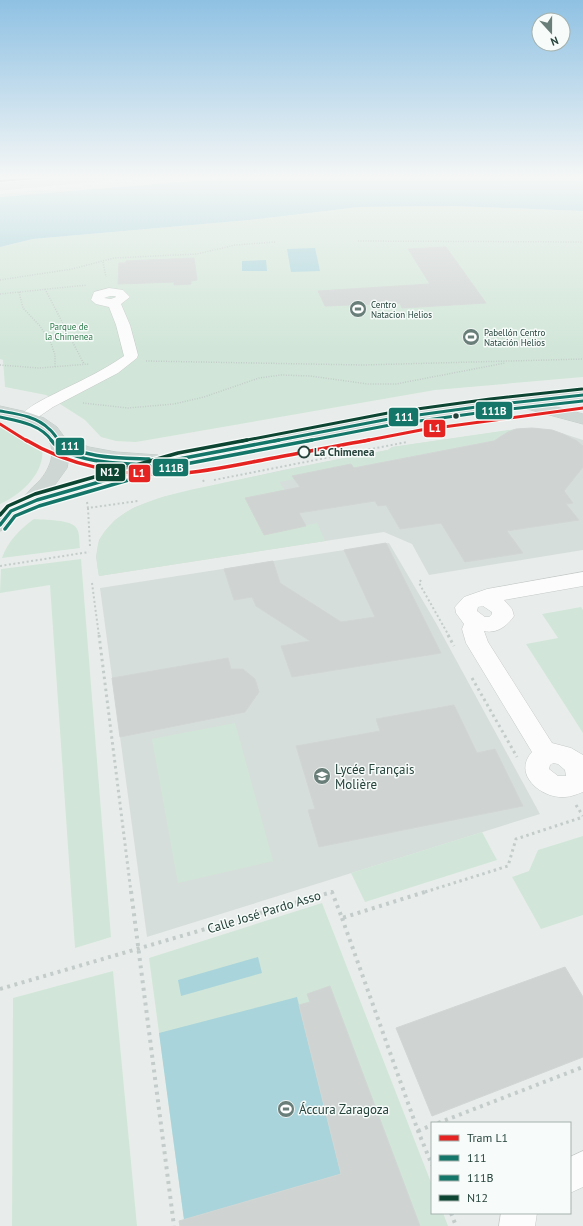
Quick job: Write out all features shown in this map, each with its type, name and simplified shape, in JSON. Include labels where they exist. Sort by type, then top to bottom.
[{"type":"main road","points":[[4,517],[57,493],[180,459],[382,420],[583,395]]},
{"type":"main road","points":[[510,403],[557,411],[583,419]]},
{"type":"main road","points":[[0,411],[28,417],[42,423],[53,432],[60,442],[62,453],[62,458],[54,476],[44,489],[4,517]]},
{"type":"main road","points":[[60,442],[109,458],[180,459]]},
{"type":"lane","points":[[28,417],[60,397],[128,362],[131,354],[123,325],[114,302]]},
{"type":"lane","points":[[530,589],[514,598],[507,605],[503,612],[503,616],[497,622],[487,625],[475,622],[470,619],[465,611],[468,603],[487,596],[583,579]]},
{"type":"lane","points":[[477,599],[494,602],[503,612]]},
{"type":"lane","points":[[475,622],[473,629],[477,643],[546,754]]},
{"type":"lane","points":[[571,1175],[583,1169]]},
{"type":"lane","points":[[517,1226],[519,1214]]},
{"type":"path","points":[[358,241],[583,242]]},
{"type":"path","points":[[0,280],[44,274],[103,262],[114,258],[197,254],[235,245],[276,242]]},
{"type":"path","points":[[0,294],[92,285]]},
{"type":"path","points":[[45,289],[84,364]]},
{"type":"path","points":[[19,292],[23,308],[40,326],[51,343],[55,355],[55,368]]},
{"type":"path","points":[[0,364],[16,367],[55,368],[84,364],[128,362],[363,365],[583,359]]},
{"type":"path","points":[[60,397],[95,406],[122,408],[151,407],[204,397],[248,381],[267,376],[302,376],[384,385],[419,380],[511,361]]},
{"type":"path","points":[[214,480],[407,442]]},
{"type":"path","points":[[87,500],[90,546]]},
{"type":"path","points":[[88,508],[138,501]]},
{"type":"path","points":[[0,566],[89,552]]},
{"type":"path","points":[[421,580],[419,583],[456,650]]},
{"type":"path","points":[[92,583],[174,1226]]},
{"type":"path","points":[[472,677],[518,760]]},
{"type":"path","points":[[431,1163],[418,1131],[342,918],[508,866],[516,838],[583,817]]},
{"type":"path","name":"Calle José Pardo Asso","points":[[0,990],[332,892],[342,918]]},
{"type":"path","points":[[441,1122],[583,1066]]},
{"type":"path","points":[[418,1131],[431,1125]]},
{"type":"path","points":[[451,1214],[456,1226]]},
{"type":"shaded area","points":[[525,428],[552,430],[583,440],[583,550],[429,575],[412,544],[384,532],[99,576],[96,557],[99,540],[105,531],[115,520],[135,507],[163,497],[283,470],[388,450],[392,447]]},
{"type":"shaded area","name":"Lycée Français Molière","points":[[389,543],[436,623],[540,814],[147,937],[100,588]]},
{"type":"green space","name":"Parque de la Chimenea","points":[[87,234],[583,234],[583,377],[435,390],[136,442],[116,441],[101,437],[85,420],[46,395],[5,387],[3,360],[0,359],[0,247],[33,239]]},
{"type":"green space","points":[[0,421],[22,437],[42,447],[42,456],[40,465],[31,481],[8,500],[0,504]]},
{"type":"green space","points":[[516,429],[501,435],[496,440],[279,482],[285,490],[245,498],[264,535],[317,523],[325,541],[99,576],[97,552],[102,535],[115,520],[126,512],[156,499],[180,492],[227,482],[388,450],[392,447]]},
{"type":"green space","points":[[34,519],[70,523],[79,533],[80,548],[2,558],[15,536]]},
{"type":"green space","points":[[81,559],[111,937],[75,948],[50,585],[0,593],[1,569]]},
{"type":"green space","points":[[581,607],[583,610],[583,733],[526,644],[558,638],[542,614]]},
{"type":"green space","points":[[235,723],[273,861],[178,883],[152,739]]},
{"type":"green space","points":[[482,832],[497,860],[365,902],[351,873]]},
{"type":"green space","points":[[583,836],[583,915],[541,929],[512,877],[529,871],[538,850]]},
{"type":"green space","name":"Áccura Zaragoza","points":[[322,903],[431,1182],[431,1214],[443,1214],[448,1226],[185,1226],[149,958]]},
{"type":"green space","points":[[113,971],[137,1226],[12,1226],[13,998]]},
{"type":"water","points":[[0,234],[87,234],[33,239],[0,247]]},
{"type":"water","points":[[315,248],[320,271],[291,272],[287,249]]},
{"type":"water","points":[[266,260],[267,271],[242,271],[242,261]]},
{"type":"water","points":[[258,957],[262,973],[181,996],[178,980]]},
{"type":"water","points":[[297,997],[341,1174],[184,1220],[159,1033]]},
{"type":"building","points":[[446,247],[486,303],[402,308],[400,303],[325,306],[318,291],[430,284],[408,249]]},
{"type":"building","points":[[194,258],[197,280],[191,281],[191,284],[174,285],[174,282],[118,284],[119,263],[126,263],[126,261]]},
{"type":"building","points":[[532,428],[552,430],[577,441],[583,446],[583,467],[564,491],[573,503],[566,504],[579,520],[507,531],[523,553],[465,562],[441,523],[400,529],[386,505],[378,506],[375,501],[299,513],[306,526],[264,535],[245,498],[300,487],[292,476],[351,464],[354,468],[494,441],[516,429]]},
{"type":"building","points":[[386,543],[441,653],[292,677],[281,646],[310,641],[256,606],[252,597],[234,600],[224,569],[273,561],[280,583],[341,622],[375,617],[344,550]]},
{"type":"building","points":[[228,658],[231,669],[243,669],[255,679],[259,692],[245,712],[120,737],[112,678]]},
{"type":"building","points":[[454,705],[477,753],[495,749],[523,806],[319,847],[308,810],[315,809],[296,746],[380,731],[376,719]]},
{"type":"building","points":[[565,967],[583,997],[583,1057],[432,1116],[396,1028]]},
{"type":"building","points":[[330,986],[420,1226],[180,1226],[179,1221],[341,1174],[299,1005],[310,1002],[307,994]]},
{"type":"tram line","name":"L1","points":[[0,424],[39,448],[82,464],[128,473],[174,474],[211,470],[421,430],[583,408]]},
{"type":"transit line","name":"N12","points":[[0,515],[8,506],[35,494],[178,453],[388,413],[490,399],[582,389]]},
{"type":"transit line","name":"111","points":[[0,525],[11,511],[37,500],[179,459],[389,419],[491,405],[583,395]]},
{"type":"transit line","name":"111B","points":[[5,529],[15,516],[39,506],[180,465],[390,425],[492,411],[583,401]]},
{"type":"transit line","name":"111","points":[[0,411],[25,416],[36,420],[47,427],[61,442],[81,451],[104,456],[149,459]]},
{"type":"transit line","name":"111B","points":[[0,417],[24,423],[41,430],[58,448],[69,453],[114,463],[149,465]]},
{"type":"place","name":"Centro Natacion Helios","points":[[358,309]]},
{"type":"place","name":"Pabellón Centro Natación Helios","points":[[471,337]]},
{"type":"place","name":"La Chimenea","points":[[304,452]]},
{"type":"place","name":"Lycée Français Molière","points":[[322,776]]},
{"type":"place","name":"Áccura Zaragoza","points":[[286,1109]]}]
